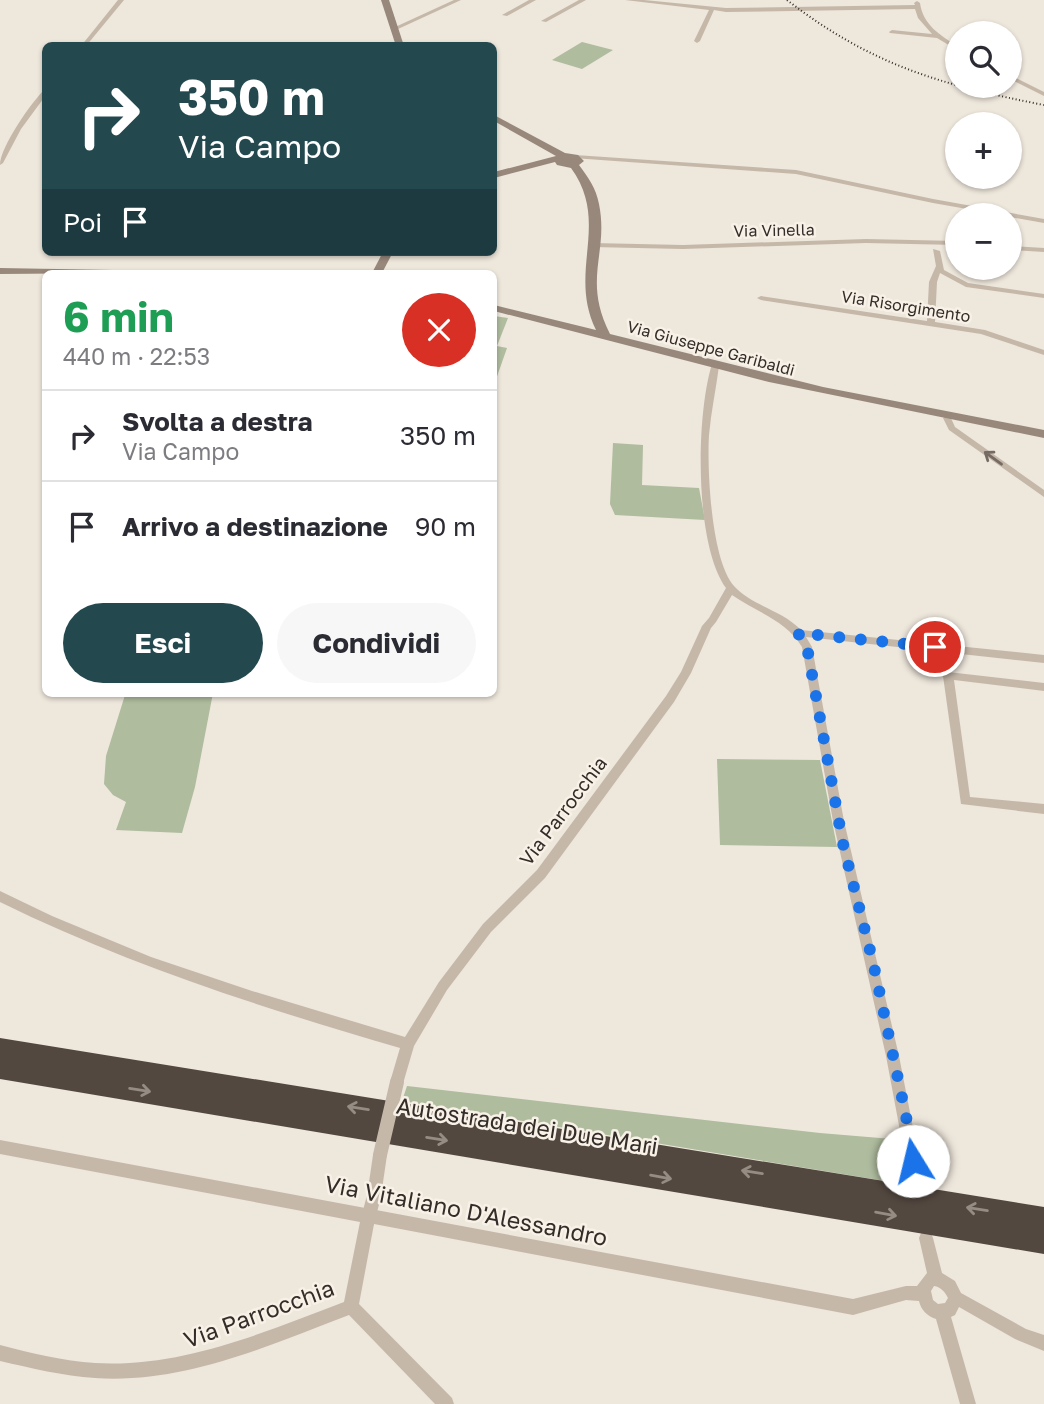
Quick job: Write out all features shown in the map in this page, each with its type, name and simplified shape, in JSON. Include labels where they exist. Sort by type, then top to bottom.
[{"type":"highway","name":"Autostrada dei Due Mari","points":[[0,1049],[1044,1220]]},
{"type":"highway","name":"Autostrada dei Due Mari","points":[[0,1067],[1044,1241]]},
{"type":"street","points":[[86,42],[121,0]]},
{"type":"street","points":[[386,0],[399,42]]},
{"type":"street","points":[[397,28],[458,0]]},
{"type":"street","points":[[505,15],[533,0]]},
{"type":"street","points":[[544,21],[583,0]]},
{"type":"street","points":[[628,0],[712,9],[839,9],[917,4],[921,19],[945,41]]},
{"type":"street","points":[[700,8],[702,0]]},
{"type":"street","points":[[839,0],[839,9]]},
{"type":"street","points":[[855,8],[856,0]]},
{"type":"street","points":[[698,41],[712,9]]},
{"type":"street","points":[[892,32],[937,36]]},
{"type":"street","points":[[1022,83],[1044,94]]},
{"type":"street","points":[[0,163],[18,129],[42,96]]},
{"type":"street","points":[[497,120],[569,161]]},
{"type":"street","points":[[497,174],[542,164],[596,159],[760,168],[804,173],[916,198],[1044,221]]},
{"type":"street","name":"Via Giuseppe Garibaldi","points":[[569,161],[589,181],[596,206],[589,265],[591,303],[595,322],[606,336],[715,366],[947,418],[1044,434]]},
{"type":"street","points":[[925,242],[936,251]]},
{"type":"street","points":[[931,324],[933,282],[939,267],[936,251],[939,242]]},
{"type":"street","name":"Via Vinella","points":[[592,245],[652,247],[945,242]]},
{"type":"street","points":[[1022,249],[1044,250]]},
{"type":"street","name":"Via Risorgimento","points":[[939,267],[945,275],[966,285],[1044,296]]},
{"type":"street","points":[[0,271],[42,270]]},
{"type":"street","name":"Via Risorgimento","points":[[761,298],[996,335],[1044,353]]},
{"type":"street","points":[[497,309],[606,336]]},
{"type":"street","points":[[715,366],[705,436],[705,491],[718,563],[730,589],[782,617],[807,647],[843,844],[873,962],[906,1116],[916,1184]]},
{"type":"street","points":[[947,418],[952,428],[1044,494]]},
{"type":"street","name":"Via Parrocchia","points":[[0,1353],[89,1372],[177,1367],[220,1356],[351,1307],[380,1154],[408,1044],[443,986],[487,928],[541,874],[670,699],[686,673],[707,626],[730,589]]},
{"type":"street","points":[[798,633],[1044,659]]},
{"type":"street","points":[[1044,687],[948,676],[965,801],[1044,809]]},
{"type":"street","points":[[0,896],[56,925],[173,970],[408,1044]]},
{"type":"street","name":"Via Vitaliano D'Alessandro","points":[[0,1147],[853,1307],[906,1293],[922,1294]]},
{"type":"street","points":[[926,1238],[936,1279]]},
{"type":"street","points":[[936,1279],[951,1287],[955,1298],[950,1310],[942,1313],[931,1309],[922,1294],[927,1281],[936,1279]]},
{"type":"street","points":[[955,1298],[982,1310],[1012,1330],[1044,1343]]},
{"type":"street","points":[[351,1307],[446,1404]]},
{"type":"street","points":[[942,1313],[968,1404]]},
{"type":"green space","points":[[582,42],[613,50],[582,69],[552,60]]},
{"type":"green space","points":[[497,316],[508,318],[497,346]]},
{"type":"green space","points":[[497,346],[507,348],[497,376]]},
{"type":"green space","points":[[613,443],[643,445],[642,485],[699,488],[705,520],[615,515],[610,504]]},
{"type":"green space","points":[[124,697],[212,697],[195,787],[182,833],[116,830],[126,802],[113,795],[104,784],[106,756]]},
{"type":"green space","points":[[717,759],[820,760],[837,847],[720,845]]},
{"type":"green space","points":[[407,1086],[820,1133],[904,1140],[909,1185],[402,1101]]},
{"type":"railway","points":[[787,0],[848,41],[878,57],[940,80],[1044,105]]},
{"type":"route","points":[[913,1161],[873,962],[843,844],[807,647],[798,633],[935,647]]}]
